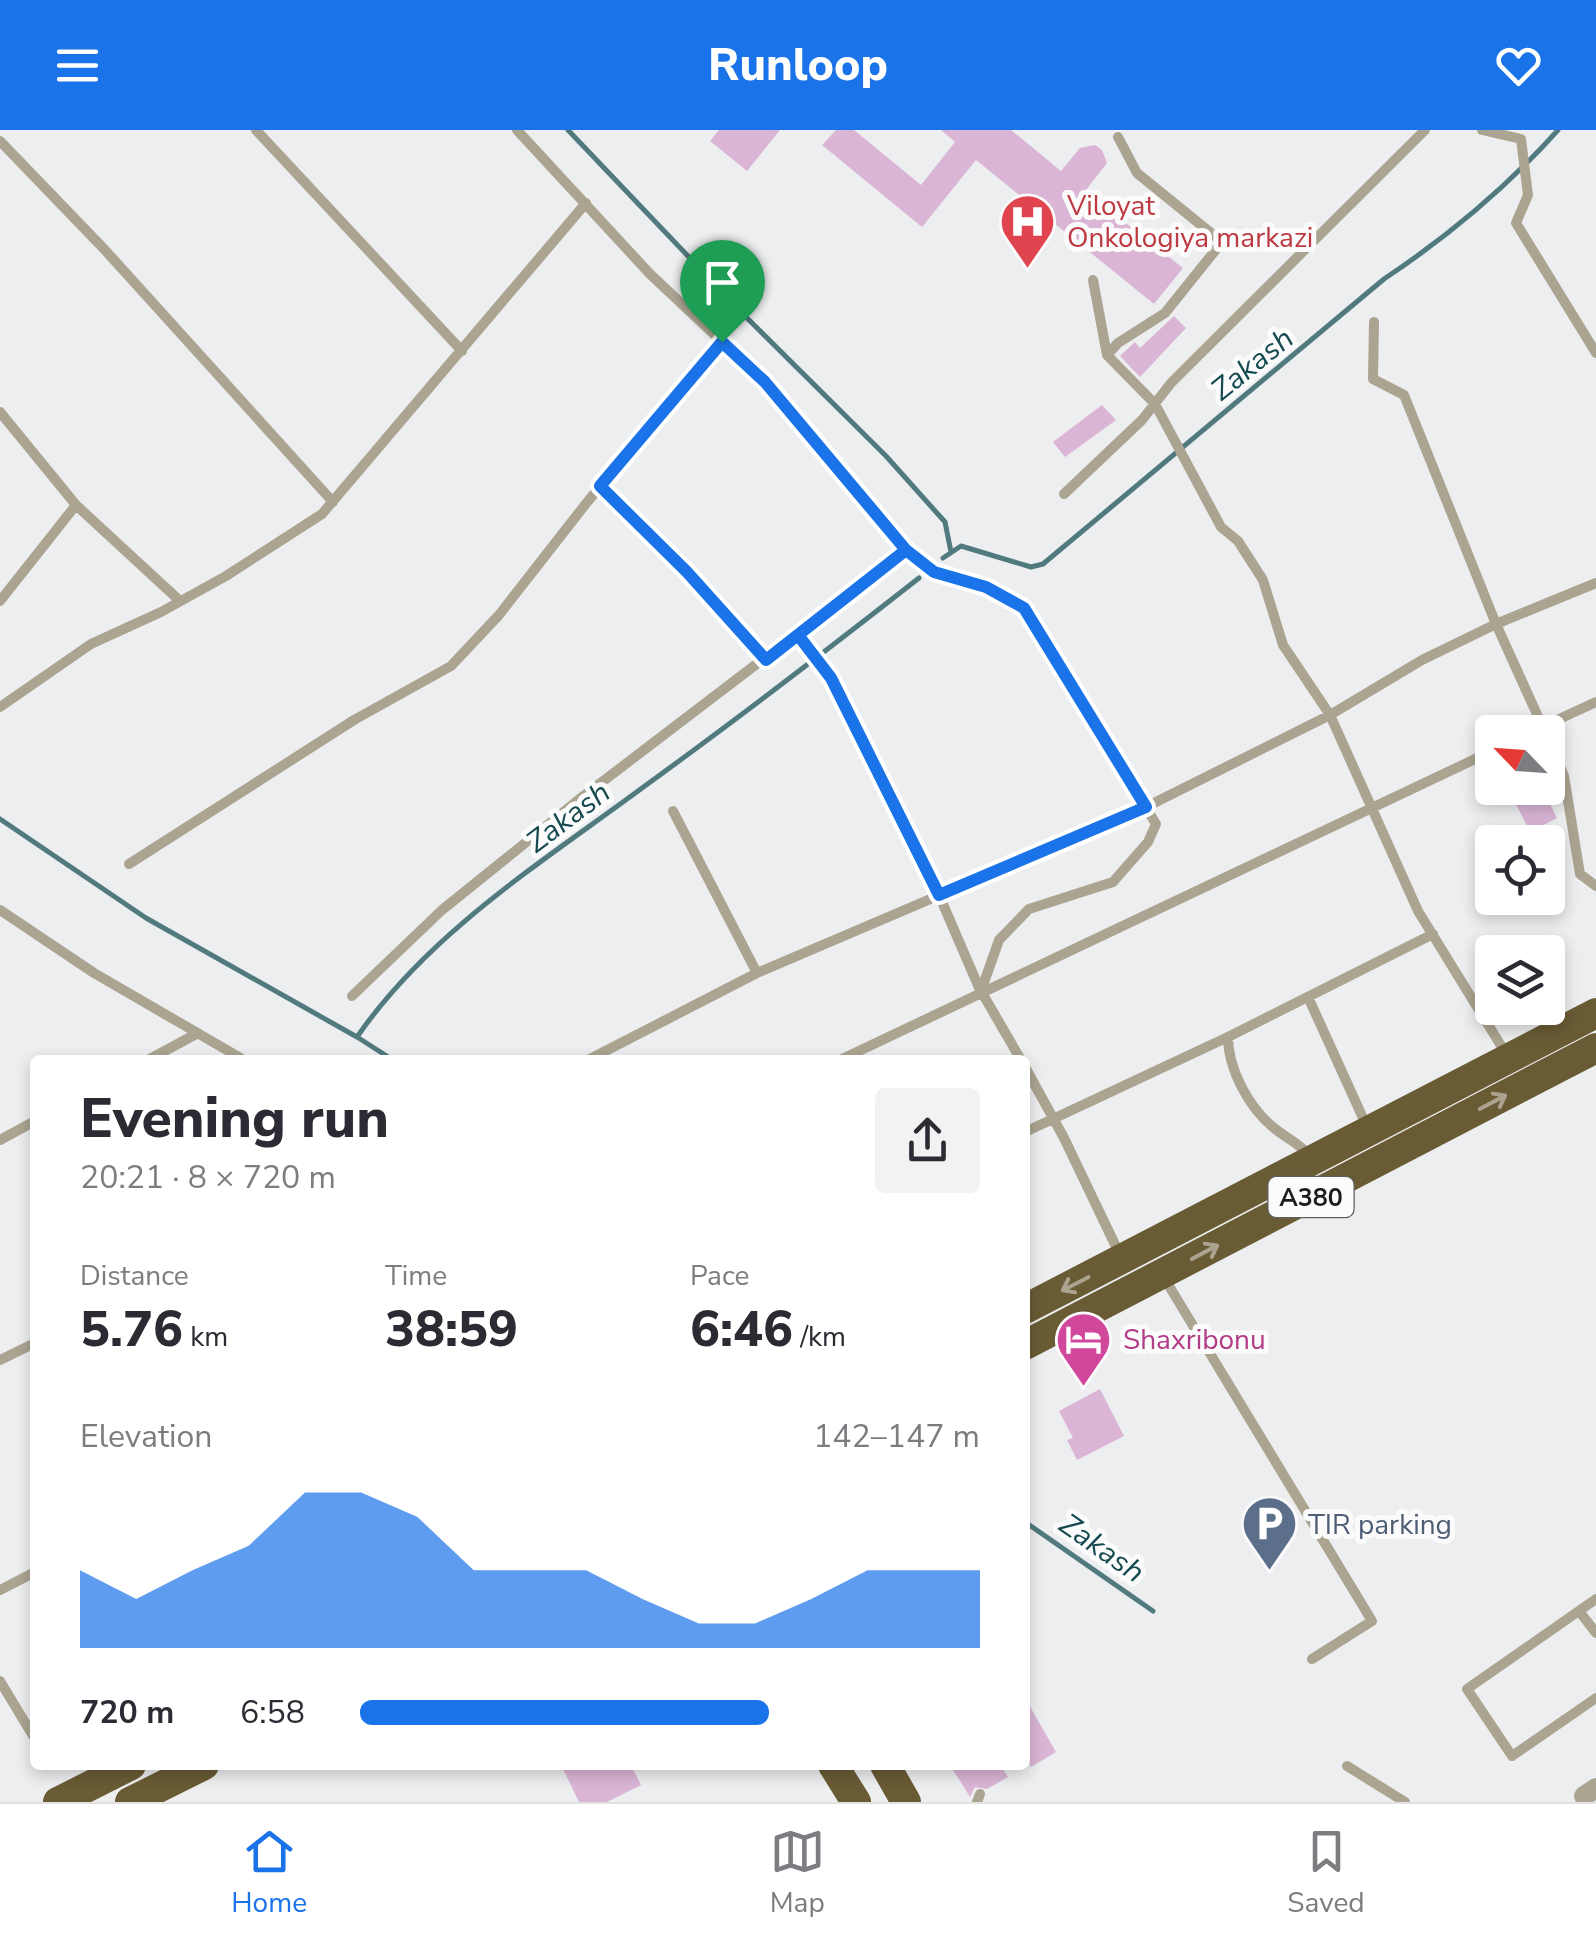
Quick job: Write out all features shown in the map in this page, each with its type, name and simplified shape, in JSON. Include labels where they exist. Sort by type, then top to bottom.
[{"type":"highway","name":"A380","points":[[1030,1306],[1596,1013]]},
{"type":"highway","name":"A380","points":[[1030,1341],[1594,1054]]},
{"type":"highway","points":[[58,1802],[121,1770]]},
{"type":"highway","points":[[130,1802],[194,1770]]},
{"type":"highway","points":[[837,1770],[856,1802]]},
{"type":"highway","points":[[888,1770],[906,1802]]},
{"type":"lane","points":[[256,130],[462,351]]},
{"type":"lane","points":[[517,130],[650,274],[765,382],[906,550],[934,572],[986,587],[1024,608],[1156,824],[1148,842],[1112,882],[1029,908],[999,940],[981,991]]},
{"type":"lane","points":[[1064,494],[1142,420],[1224,329],[1425,130]]},
{"type":"lane","points":[[1482,130],[1521,138],[1528,195],[1516,223],[1596,352]]},
{"type":"lane","points":[[1107,355],[1118,343],[1165,314],[1222,242],[1137,173],[1118,137]]},
{"type":"lane","points":[[0,141],[105,250],[333,502]]},
{"type":"lane","points":[[0,708],[91,644],[180,601],[322,514],[586,203]]},
{"type":"lane","points":[[1093,280],[1107,355],[1155,404],[1221,527],[1238,541],[1263,580],[1283,644],[1330,715],[1418,911],[1509,1058]]},
{"type":"lane","points":[[1374,322],[1374,378],[1404,395],[1534,715]]},
{"type":"lane","points":[[129,864],[354,720],[451,666],[499,615],[600,486],[722,342]]},
{"type":"lane","points":[[0,412],[76,505],[180,601]]},
{"type":"lane","points":[[600,486],[687,572],[766,660]]},
{"type":"lane","points":[[0,602],[76,505]]},
{"type":"lane","points":[[352,996],[458,898],[581,798],[766,660],[801,640],[906,550]]},
{"type":"lane","points":[[598,1055],[757,973],[1146,807],[1330,715],[1422,660],[1496,624],[1596,584]]},
{"type":"lane","points":[[801,640],[831,678],[939,895],[981,991],[1018,1055]]},
{"type":"lane","points":[[1565,720],[1596,702]]},
{"type":"lane","points":[[850,1055],[1475,759]]},
{"type":"lane","points":[[1565,782],[1580,874],[1596,886]]},
{"type":"lane","points":[[673,811],[757,973]]},
{"type":"lane","points":[[0,910],[94,973],[235,1055]]},
{"type":"lane","points":[[1030,1130],[1228,1037],[1433,934]]},
{"type":"lane","points":[[1308,997],[1368,1130]]},
{"type":"lane","points":[[157,1055],[198,1033]]},
{"type":"lane","points":[[1228,1037],[1230,1059],[1245,1093],[1274,1128],[1295,1140],[1314,1159]]},
{"type":"lane","points":[[1030,1076],[1122,1260]]},
{"type":"lane","points":[[0,1140],[30,1123]]},
{"type":"lane","points":[[1163,1274],[1372,1621],[1312,1659]]},
{"type":"lane","points":[[0,1360],[30,1345]]},
{"type":"lane","points":[[0,1590],[30,1575]]},
{"type":"lane","points":[[1596,1599],[1467,1690],[1512,1756],[1596,1698]]},
{"type":"lane","points":[[1580,1611],[1596,1633]]},
{"type":"lane","points":[[0,1681],[30,1731]]},
{"type":"lane","points":[[1347,1766],[1405,1802]]},
{"type":"building","points":[[719,130],[780,130],[747,171],[710,141]]},
{"type":"building","points":[[836,130],[854,130],[921,185],[955,142],[941,130],[1011,130],[1061,171],[1080,148],[1095,145],[1102,150],[1107,163],[1085,191],[1183,268],[1154,304],[976,160],[922,227],[822,145]]},
{"type":"building","points":[[1174,316],[1186,328],[1140,377],[1120,356],[1135,342],[1140,348]]},
{"type":"building","points":[[1102,405],[1116,420],[1065,457],[1053,442]]},
{"type":"building","points":[[1516,805],[1550,805],[1557,818],[1544,825],[1526,825]]},
{"type":"building","points":[[1100,1389],[1124,1436],[1077,1460],[1067,1440],[1073,1438],[1059,1411]]},
{"type":"building","points":[[1030,1707],[1056,1752],[1030,1765]]},
{"type":"building","points":[[563,1770],[634,1770],[641,1785],[607,1802],[579,1802]]},
{"type":"building","points":[[953,1770],[1003,1770],[1008,1777],[987,1789],[975,1787],[970,1797]]},
{"type":"waterway","name":"Zakash","points":[[568,130],[746,317],[886,456],[945,522],[951,552]]},
{"type":"waterway","name":"Zakash","points":[[943,558],[961,546],[1031,567],[1043,564],[1384,279],[1475,210],[1558,130]]},
{"type":"waterway","name":"Zakash","points":[[357,1037],[417,965],[487,903],[919,578]]},
{"type":"waterway","name":"Zakash","points":[[0,819],[146,918],[385,1055]]},
{"type":"waterway","name":"Zakash","points":[[1030,1525],[1153,1611]]},
{"type":"place","name":"Viloyat Onkologiya markazi","points":[[1028,270]]},
{"type":"place","name":"Shaxribonu","points":[[1084,1388]]},
{"type":"place","name":"TIR parking","points":[[1269,1573]]},
{"type":"route","points":[[722,342],[600,486],[687,572],[766,660],[906,550],[934,572],[986,587],[1024,608],[1146,807],[939,895],[831,678],[798,635],[906,550],[765,382],[722,342]]}]
